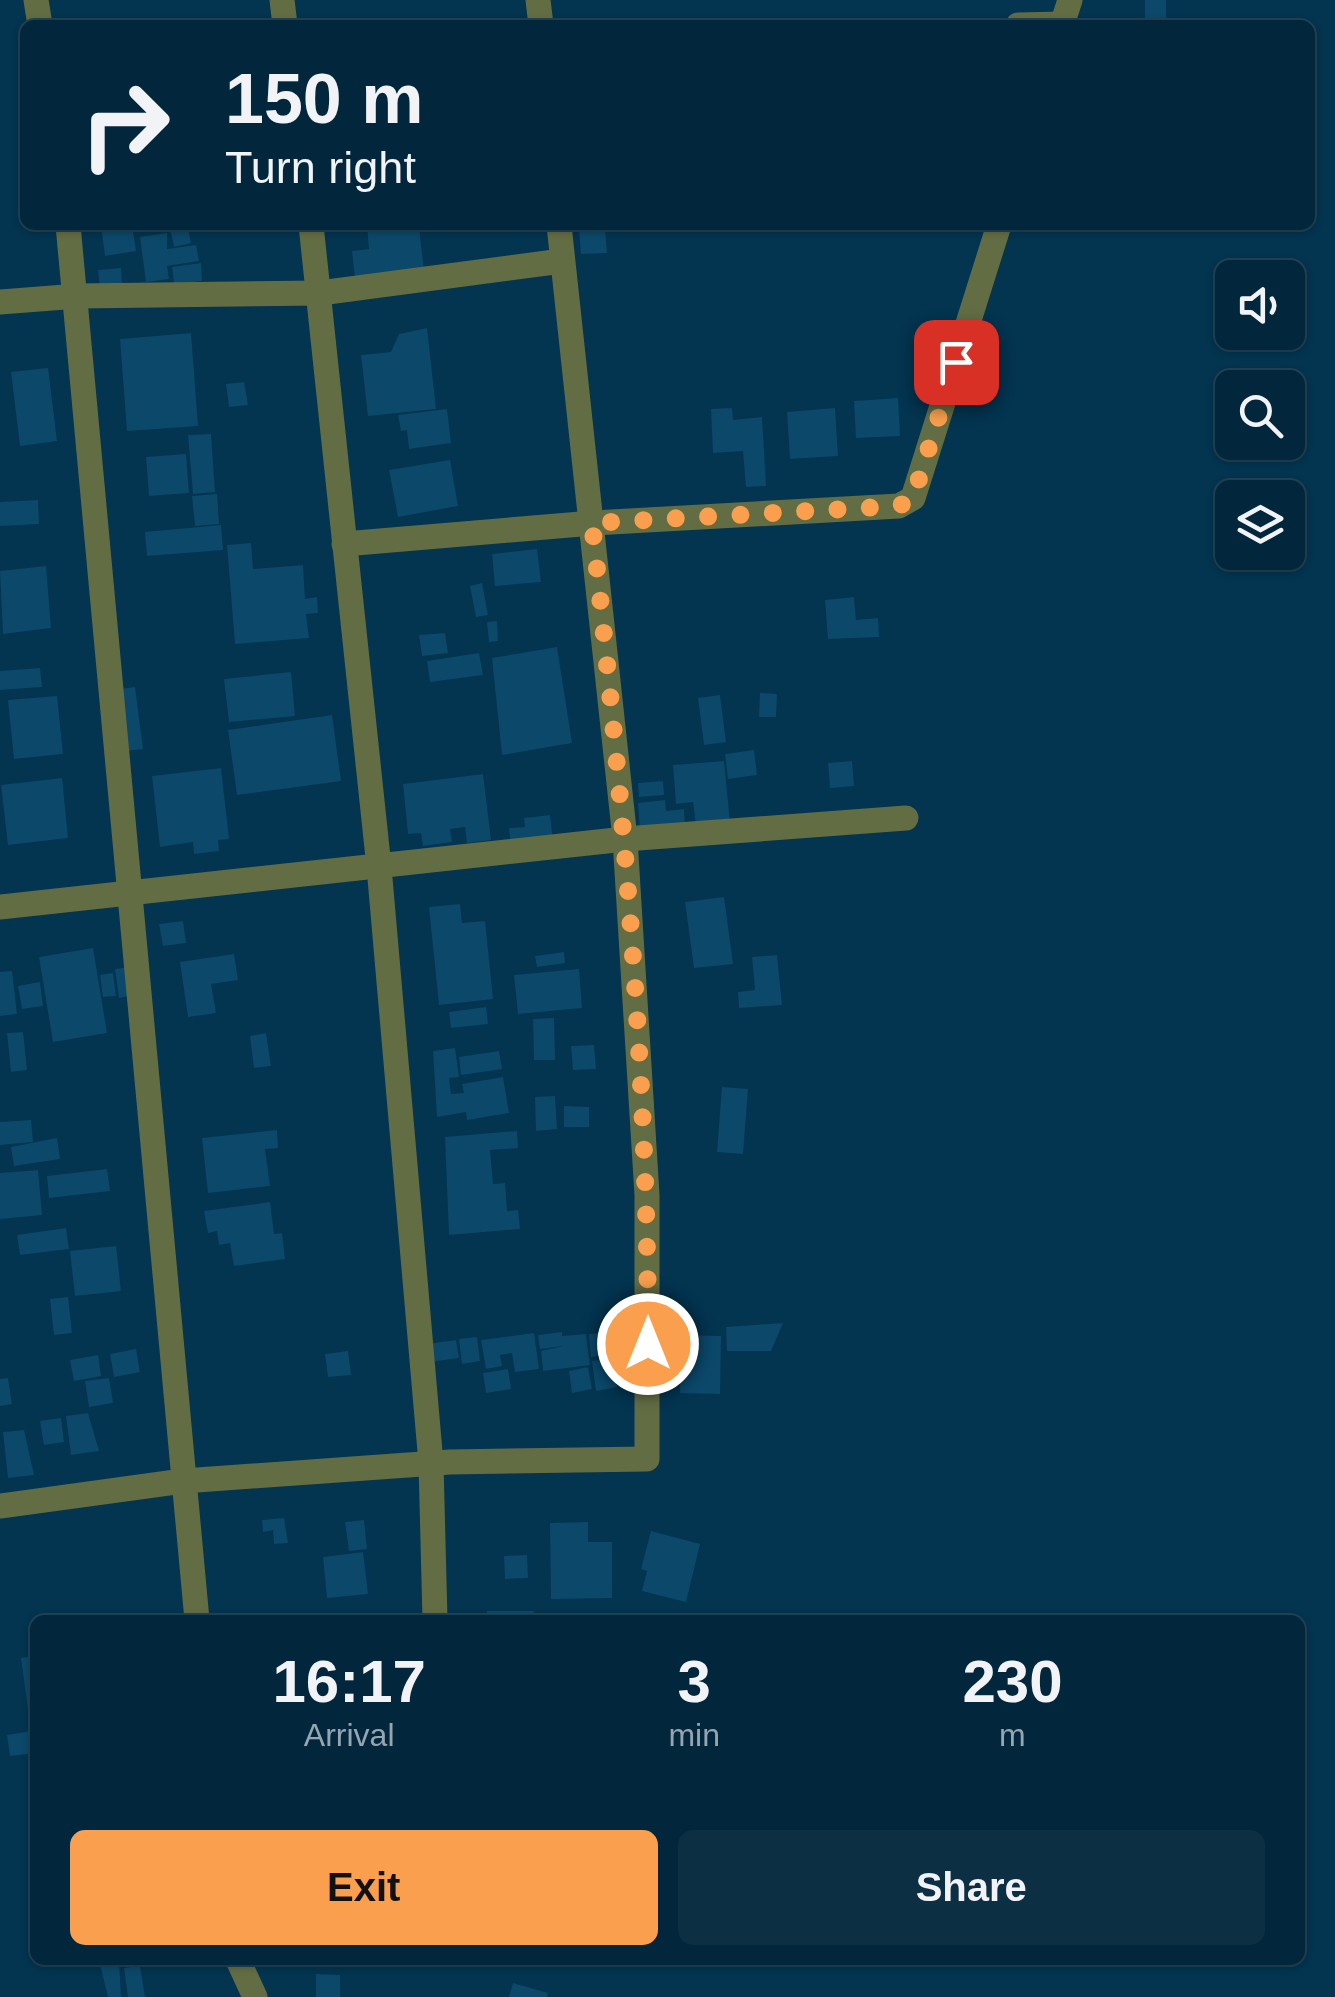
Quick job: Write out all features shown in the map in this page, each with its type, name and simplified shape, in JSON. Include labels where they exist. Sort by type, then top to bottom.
[{"type":"street","points":[[69,230],[78,296],[196,1615]]},
{"type":"street","points":[[312,230],[379,867],[431,1463],[435,1615]]},
{"type":"street","points":[[0,1506],[183,1481],[431,1463],[642,1462],[648,1457],[648,1195],[625,839],[559,230]]},
{"type":"street","points":[[344,544],[592,523],[878,509],[913,498],[997,230]]},
{"type":"street","points":[[0,302],[78,296],[320,294],[562,261]]},
{"type":"street","points":[[0,907],[625,839],[906,818]]},
{"type":"street","points":[[240,1965],[254,1997]]},
{"type":"building","points":[[1145,0],[1166,0],[1166,19],[1145,19]]},
{"type":"building","points":[[102,230],[133,230],[136,251],[105,256]]},
{"type":"building","points":[[170,230],[188,230],[191,243],[174,247]]},
{"type":"building","points":[[367,230],[419,230],[424,270],[355,278],[352,251],[369,249]]},
{"type":"building","points":[[579,230],[605,230],[607,253],[581,254]]},
{"type":"building","points":[[167,233],[167,249],[196,245],[199,261],[167,266],[169,279],[146,282],[140,237]]},
{"type":"building","points":[[201,263],[202,281],[174,284],[172,267]]},
{"type":"building","points":[[121,268],[122,285],[100,288],[98,270]]},
{"type":"building","points":[[427,328],[436,409],[368,416],[361,355],[391,352],[399,334]]},
{"type":"building","points":[[191,333],[198,426],[127,431],[120,339]]},
{"type":"building","points":[[48,368],[57,441],[20,446],[11,372]]},
{"type":"building","points":[[244,382],[248,405],[229,407],[226,384]]},
{"type":"building","points":[[898,398],[900,436],[856,438],[854,401]]},
{"type":"building","points":[[732,408],[733,420],[762,417],[766,486],[746,487],[743,451],[713,453],[711,409]]},
{"type":"building","points":[[835,408],[838,456],[790,459],[787,412]]},
{"type":"building","points":[[447,409],[451,443],[409,449],[407,430],[401,431],[398,415]]},
{"type":"building","points":[[211,434],[215,492],[193,494],[188,435]]},
{"type":"building","points":[[186,454],[189,493],[149,496],[146,457]]},
{"type":"building","points":[[450,460],[458,506],[398,517],[389,470]]},
{"type":"building","points":[[217,494],[219,524],[195,526],[192,496]]},
{"type":"building","points":[[38,500],[39,524],[0,526],[0,502]]},
{"type":"building","points":[[221,525],[223,550],[147,556],[145,532]]},
{"type":"building","points":[[251,543],[253,569],[303,565],[305,599],[317,597],[318,613],[306,614],[309,638],[235,644],[227,545]]},
{"type":"building","points":[[537,549],[541,582],[495,586],[492,554]]},
{"type":"building","points":[[46,566],[51,628],[3,634],[0,571]]},
{"type":"building","points":[[482,583],[488,615],[476,617],[470,586]]},
{"type":"building","points":[[854,597],[856,620],[878,618],[879,637],[828,639],[825,600]]},
{"type":"building","points":[[497,621],[498,641],[489,642],[487,622]]},
{"type":"building","points":[[445,633],[448,653],[422,656],[419,635]]},
{"type":"building","points":[[557,647],[572,743],[502,755],[492,658]]},
{"type":"building","points":[[479,653],[483,675],[430,682],[427,661]]},
{"type":"building","points":[[40,668],[42,687],[0,690],[0,671]]},
{"type":"building","points":[[291,672],[295,716],[229,722],[224,679]]},
{"type":"building","points":[[135,687],[143,749],[127,751],[120,689]]},
{"type":"building","points":[[760,693],[777,694],[776,717],[759,717]]},
{"type":"building","points":[[720,695],[726,742],[704,745],[698,698]]},
{"type":"building","points":[[57,696],[63,754],[14,759],[8,700]]},
{"type":"building","points":[[332,715],[341,781],[237,795],[228,730]]},
{"type":"building","points":[[754,750],[757,775],[728,779],[725,754]]},
{"type":"building","points":[[724,761],[730,823],[696,826],[693,802],[676,804],[673,765]]},
{"type":"building","points":[[852,761],[854,786],[830,788],[828,763]]},
{"type":"building","points":[[221,768],[229,839],[218,840],[219,851],[194,854],[193,842],[160,847],[152,776]]},
{"type":"building","points":[[483,774],[491,840],[467,843],[465,827],[450,829],[452,842],[423,846],[421,833],[408,834],[403,784]]},
{"type":"building","points":[[62,778],[68,838],[8,845],[1,785]]},
{"type":"building","points":[[663,781],[664,795],[639,797],[638,783]]},
{"type":"building","points":[[665,800],[666,811],[684,809],[685,827],[640,831],[638,803]]},
{"type":"building","points":[[550,815],[553,842],[511,846],[509,828],[525,827],[524,818]]},
{"type":"building","points":[[724,897],[733,964],[694,968],[685,902]]},
{"type":"building","points":[[460,904],[462,923],[485,921],[493,999],[439,1005],[429,907]]},
{"type":"building","points":[[183,921],[186,943],[163,946],[159,924]]},
{"type":"building","points":[[93,948],[107,1033],[53,1042],[39,957]]},
{"type":"building","points":[[564,952],[565,963],[537,967],[535,956]]},
{"type":"building","points":[[234,954],[238,980],[211,984],[216,1013],[188,1017],[180,962]]},
{"type":"building","points":[[777,955],[782,1005],[739,1008],[738,992],[755,990],[752,957]]},
{"type":"building","points":[[130,967],[135,995],[119,998],[115,969]]},
{"type":"building","points":[[579,969],[582,1008],[518,1014],[514,975]]},
{"type":"building","points":[[12,971],[17,1014],[0,1016],[0,972]]},
{"type":"building","points":[[113,973],[116,996],[103,997],[100,975]]},
{"type":"building","points":[[40,982],[43,1006],[22,1009],[18,986]]},
{"type":"building","points":[[486,1007],[488,1024],[451,1028],[449,1012]]},
{"type":"building","points":[[554,1018],[555,1060],[534,1060],[533,1019]]},
{"type":"building","points":[[23,1032],[27,1070],[11,1072],[7,1033]]},
{"type":"building","points":[[266,1033],[271,1066],[254,1068],[250,1036]]},
{"type":"building","points":[[594,1045],[596,1069],[573,1070],[571,1046]]},
{"type":"building","points":[[455,1048],[459,1077],[449,1078],[451,1094],[464,1093],[462,1084],[503,1077],[509,1113],[467,1120],[466,1112],[437,1117],[433,1051]]},
{"type":"building","points":[[499,1051],[502,1069],[461,1075],[459,1057]]},
{"type":"building","points":[[722,1087],[748,1089],[743,1154],[717,1152]]},
{"type":"building","points":[[555,1096],[557,1129],[536,1131],[535,1097]]},
{"type":"building","points":[[564,1106],[589,1107],[589,1127],[564,1127]]},
{"type":"building","points":[[31,1120],[33,1142],[0,1145],[0,1122]]},
{"type":"building","points":[[277,1130],[278,1148],[265,1149],[270,1186],[208,1193],[202,1138]]},
{"type":"building","points":[[517,1131],[518,1148],[490,1150],[493,1184],[505,1183],[507,1211],[518,1210],[520,1229],[449,1235],[445,1137]]},
{"type":"building","points":[[57,1138],[60,1159],[14,1166],[11,1147]]},
{"type":"building","points":[[107,1169],[110,1191],[49,1198],[47,1176]]},
{"type":"building","points":[[38,1170],[42,1215],[0,1219],[0,1173]]},
{"type":"building","points":[[270,1202],[274,1234],[282,1233],[285,1259],[234,1266],[230,1243],[219,1245],[217,1231],[208,1233],[204,1211]]},
{"type":"building","points":[[66,1228],[69,1249],[20,1255],[17,1235]]},
{"type":"building","points":[[116,1246],[121,1291],[75,1296],[70,1251]]},
{"type":"building","points":[[68,1297],[72,1333],[54,1335],[50,1299]]},
{"type":"building","points":[[783,1323],[771,1351],[727,1351],[726,1327]]},
{"type":"building","points":[[562,1332],[562,1336],[586,1334],[590,1365],[543,1371],[541,1351],[563,1346],[540,1349],[538,1335]]},
{"type":"building","points":[[611,1332],[613,1353],[591,1357],[589,1334]]},
{"type":"building","points":[[534,1333],[539,1369],[515,1372],[512,1353],[500,1355],[502,1366],[486,1369],[481,1340]]},
{"type":"building","points":[[682,1335],[721,1336],[720,1394],[680,1393]]},
{"type":"building","points":[[477,1337],[480,1361],[462,1364],[459,1339]]},
{"type":"building","points":[[456,1340],[459,1358],[430,1362],[427,1344]]},
{"type":"building","points":[[136,1349],[140,1372],[114,1377],[110,1354]]},
{"type":"building","points":[[348,1351],[351,1375],[328,1377],[325,1354]]},
{"type":"building","points":[[98,1355],[101,1376],[74,1381],[70,1360]]},
{"type":"building","points":[[613,1358],[617,1387],[596,1391],[592,1361]]},
{"type":"building","points":[[588,1367],[592,1389],[572,1393],[569,1371]]},
{"type":"building","points":[[508,1369],[511,1389],[486,1393],[483,1373]]},
{"type":"building","points":[[8,1378],[12,1404],[0,1406],[0,1379]]},
{"type":"building","points":[[109,1378],[113,1403],[89,1407],[85,1381]]},
{"type":"building","points":[[88,1413],[99,1451],[71,1455],[66,1416]]},
{"type":"building","points":[[61,1418],[64,1442],[44,1445],[40,1421]]},
{"type":"building","points":[[24,1430],[34,1475],[8,1478],[3,1432]]},
{"type":"building","points":[[284,1518],[288,1543],[274,1544],[273,1530],[263,1532],[262,1520]]},
{"type":"building","points":[[364,1520],[367,1549],[349,1551],[345,1522]]},
{"type":"building","points":[[588,1522],[588,1542],[612,1542],[612,1598],[551,1599],[550,1523]]},
{"type":"building","points":[[651,1531],[700,1544],[686,1602],[642,1591],[647,1571],[641,1569]]},
{"type":"building","points":[[363,1552],[368,1594],[327,1598],[323,1557]]},
{"type":"building","points":[[527,1555],[528,1578],[505,1579],[504,1556]]},
{"type":"building","points":[[487,1611],[534,1611],[534,1615],[487,1615]]},
{"type":"building","points":[[30,1657],[30,1724],[21,1658]]},
{"type":"building","points":[[30,1731],[30,1754],[10,1756],[7,1735]]},
{"type":"building","points":[[100,1965],[119,1965],[121,1997],[108,1997]]},
{"type":"building","points":[[140,1966],[145,1997],[128,1997],[124,1968]]},
{"type":"building","points":[[316,1974],[340,1975],[340,1997],[316,1997]]},
{"type":"building","points":[[513,1983],[548,1993],[547,1997],[509,1997]]},
{"type":"route","points":[[648,1344],[648,1195],[642,1084],[625,839],[592,523],[899,506],[913,498],[956,362]]}]
